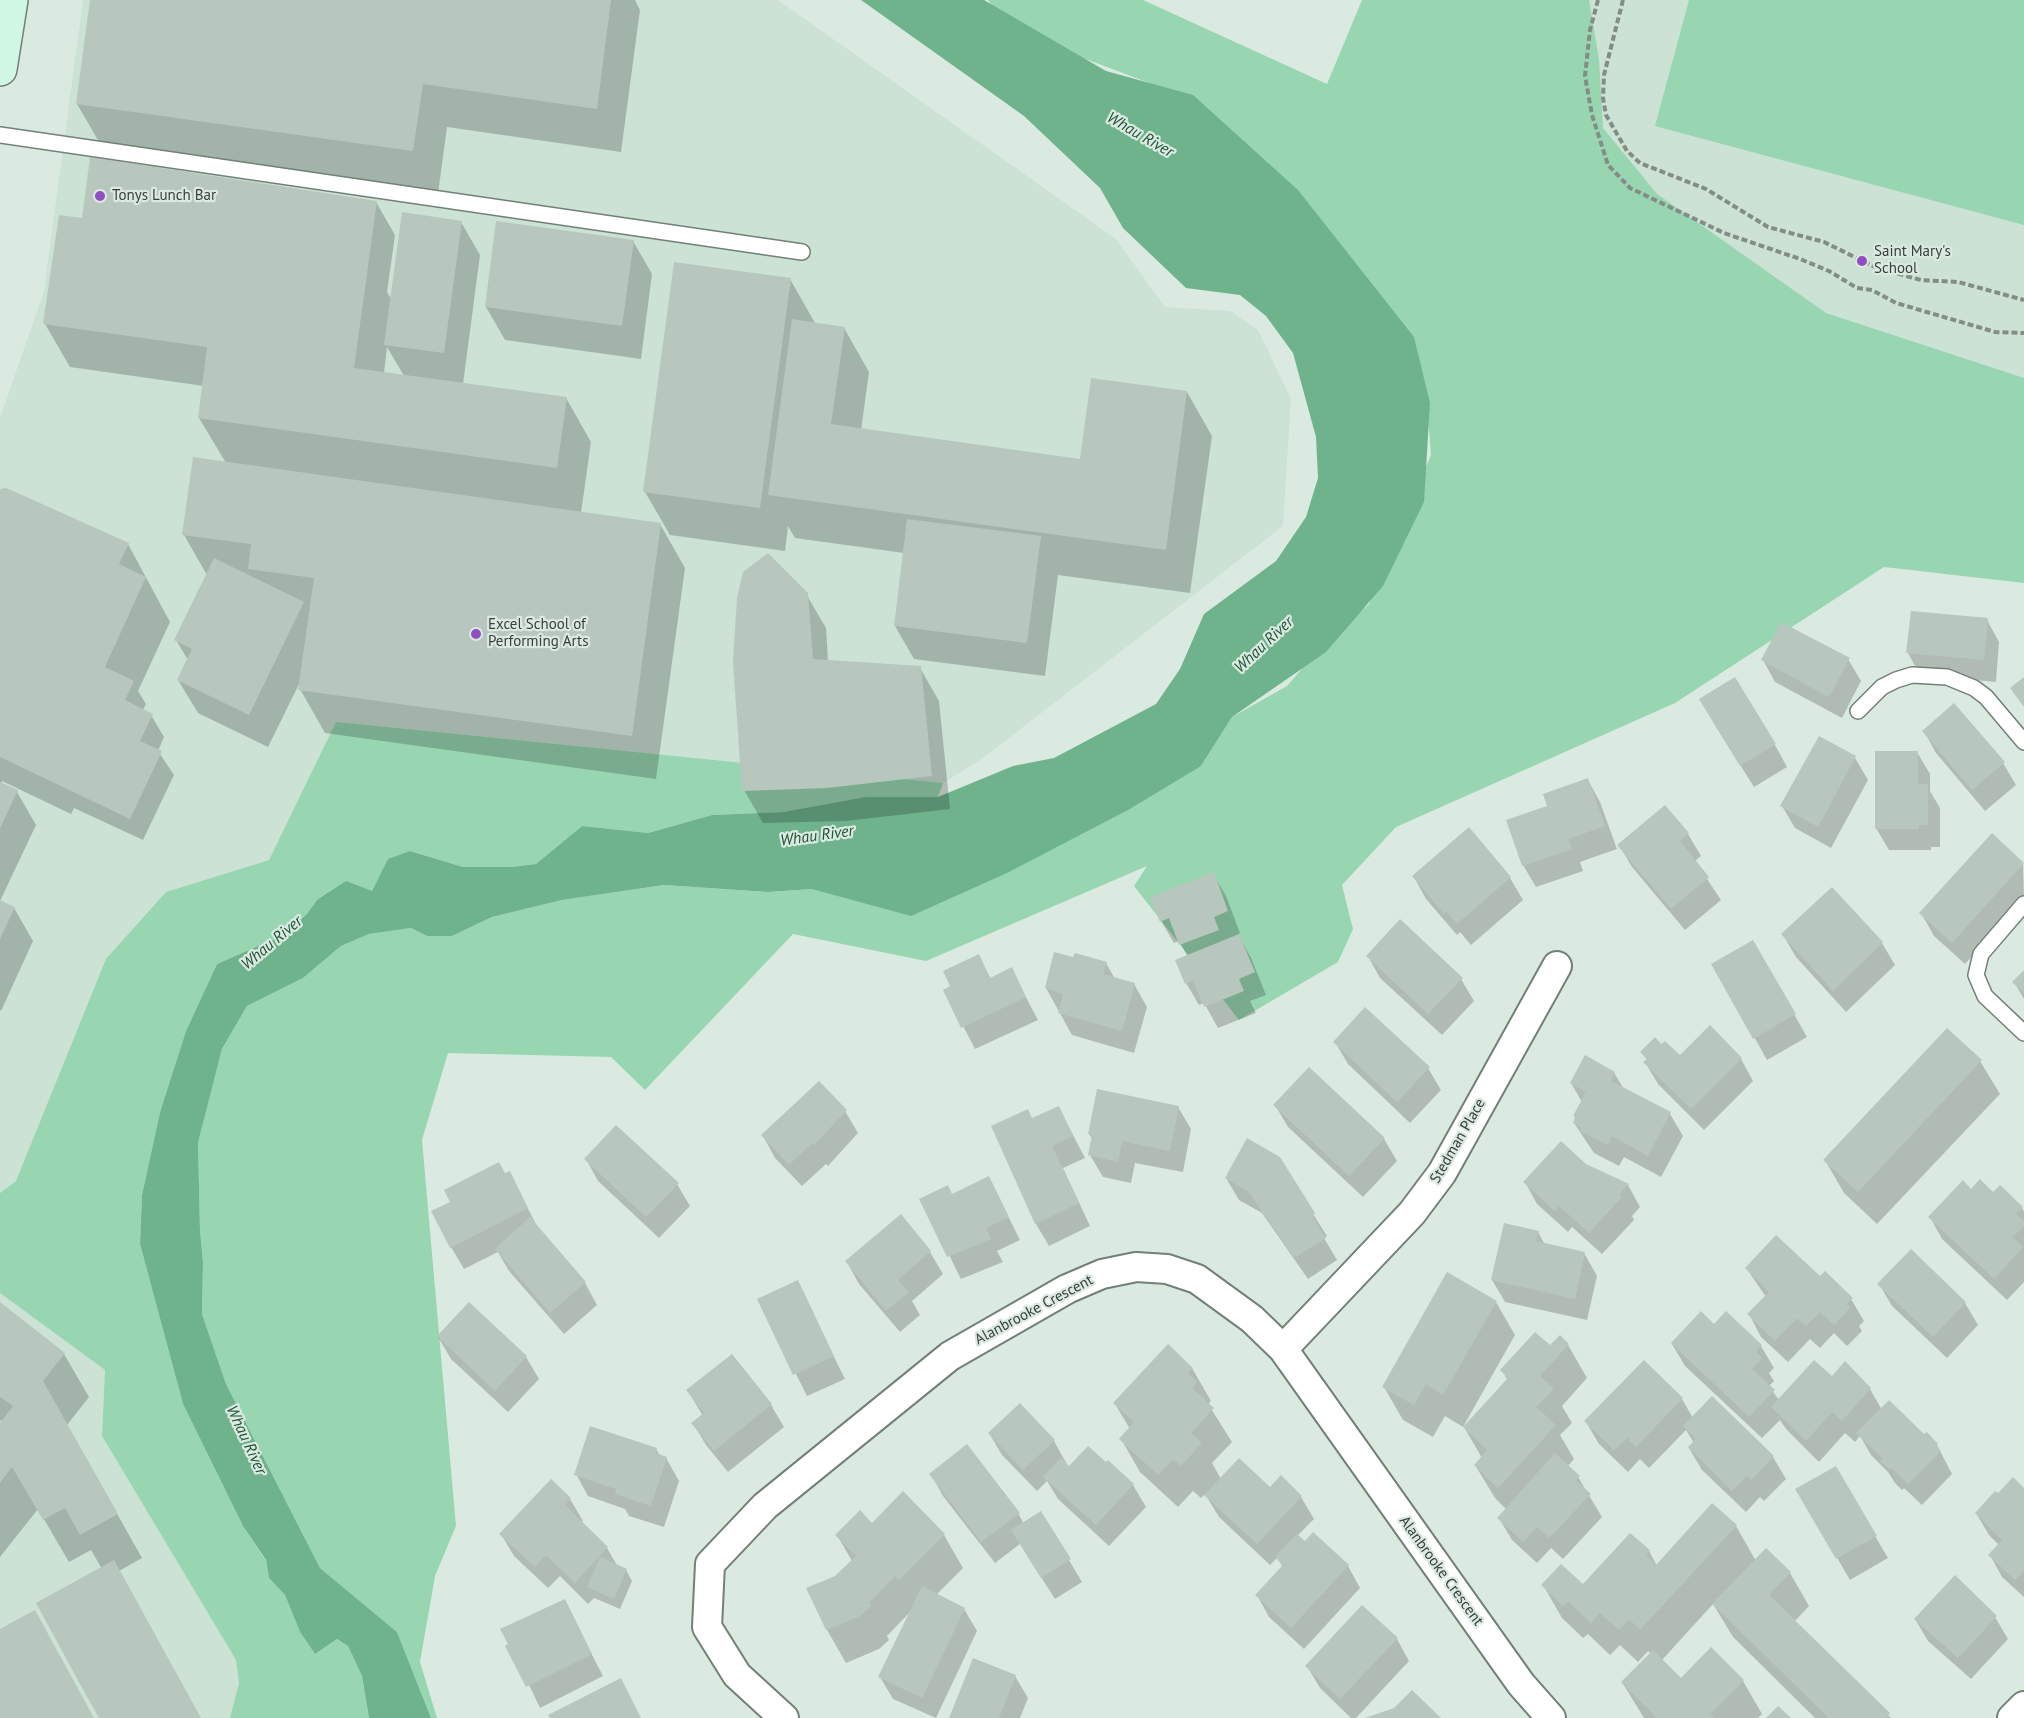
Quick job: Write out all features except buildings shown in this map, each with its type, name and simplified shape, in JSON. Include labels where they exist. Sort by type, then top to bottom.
[{"type":"main road","points":[[0,69],[10,0]]},
{"type":"street","name":"Stedman Place","points":[[1283,1349],[1412,1214],[1442,1173],[1557,966]]},
{"type":"street","name":"Alanbrooke Crescent","points":[[784,1718],[737,1675],[707,1627],[710,1564],[765,1506],[950,1356],[1067,1289],[1102,1274],[1136,1267],[1167,1269],[1197,1279],[1252,1319],[1283,1349],[1521,1684],[1551,1718]]},
{"type":"street","points":[[2012,1718],[2024,1706]]},
{"type":"lane","points":[[0,135],[802,252]]},
{"type":"lane","points":[[1858,711],[1875,693],[1896,680],[1912,675],[1947,677],[1974,688],[1986,697],[2024,741]]},
{"type":"lane","points":[[2024,904],[1981,954],[1976,975],[1984,996],[2024,1033]]},
{"type":"path","points":[[1598,0],[1590,30],[1585,76],[1592,115],[1608,165],[1630,188],[1724,232],[1829,270],[1857,288],[1872,290],[1896,303],[1995,332],[2024,333]]},
{"type":"path","points":[[1623,0],[1604,75],[1606,115],[1626,150],[1640,163],[1706,189],[1768,227],[1824,242],[1866,260],[1877,268],[1921,280],[1958,282],[2024,300]]},
{"type":"shaded area","points":[[83,0],[778,0],[1116,239],[1165,307],[1230,311],[1258,330],[1291,399],[1283,526],[983,758],[943,783],[336,723],[269,860],[166,892],[15,1182],[0,1193],[0,418],[44,291]]},
{"type":"shaded area","points":[[988,0],[1143,0],[1327,84],[1362,0],[1589,0],[1599,60],[1603,128],[1657,194],[1826,313],[2024,378],[2024,583],[1884,567],[1675,703],[1396,827],[1342,885],[1353,929],[1338,962],[1239,1020],[1134,886],[1147,866],[926,961],[793,934],[645,1090],[611,1057],[448,1053],[422,1140],[456,1526],[435,1576],[420,1662],[437,1718],[431,1718],[397,1632],[320,1568],[226,1384],[202,1314],[203,1262],[198,1143],[222,1049],[247,1006],[303,978],[341,946],[369,934],[411,928],[427,936],[452,936],[492,917],[562,900],[664,885],[768,892],[812,889],[824,875],[1201,766],[1232,717],[1287,686],[1319,649],[1369,604],[1431,455],[1427,403],[1194,100],[1070,53],[998,13]]},
{"type":"shaded area","name":"Saint Mary's School","points":[[1362,0],[2024,0],[2024,411],[1770,329]]},
{"type":"shaded area","points":[[1689,0],[2024,0],[2024,225],[1655,126]]},
{"type":"shaded area","points":[[336,722],[943,783],[938,797],[865,797],[783,812],[712,815],[648,833],[582,826],[536,864],[512,867],[463,867],[410,851],[388,860],[372,891],[317,900],[307,914],[283,935],[217,964],[186,1031],[160,1112],[142,1195],[140,1244],[183,1404],[243,1526],[266,1561],[269,1578],[285,1595],[300,1632],[315,1654],[337,1639],[348,1646],[362,1676],[369,1718],[230,1718],[239,1683],[236,1660],[102,1436],[105,1370],[0,1293],[0,1193],[16,1181],[106,959],[166,892],[269,860]]},
{"type":"shaded area","points":[[0,1293],[105,1370],[102,1436],[236,1660],[239,1683],[231,1718],[0,1718]]},
{"type":"water","name":"Whau River","points":[[861,0],[984,0],[1106,71],[1193,95],[1298,190],[1414,337],[1430,403],[1424,502],[1383,586],[1326,652],[1232,717],[1201,766],[1128,810],[1007,873],[911,916],[812,889],[768,892],[664,885],[562,900],[492,917],[452,936],[427,936],[411,928],[369,934],[341,946],[303,978],[247,1006],[222,1049],[198,1143],[203,1262],[202,1314],[226,1384],[320,1568],[397,1632],[431,1718],[369,1718],[362,1676],[348,1646],[337,1639],[315,1654],[300,1632],[285,1595],[269,1578],[266,1560],[243,1526],[183,1404],[140,1244],[142,1195],[160,1112],[186,1031],[217,964],[283,935],[307,914],[317,900],[346,881],[372,891],[388,859],[410,851],[463,867],[512,867],[536,864],[582,826],[648,833],[712,815],[783,812],[865,797],[938,797],[1013,766],[1054,758],[1156,704],[1180,669],[1204,614],[1276,561],[1306,517],[1318,478],[1316,437],[1293,353],[1266,316],[1240,295],[1186,288],[1123,228],[1100,188],[1024,116]]},
{"type":"place","name":"Tonys Lunch Bar","points":[[100,196]]},
{"type":"place","name":"Saint Mary's School","points":[[1862,261]]},
{"type":"place","name":"Excel School of Performing Arts","points":[[476,634]]}]
